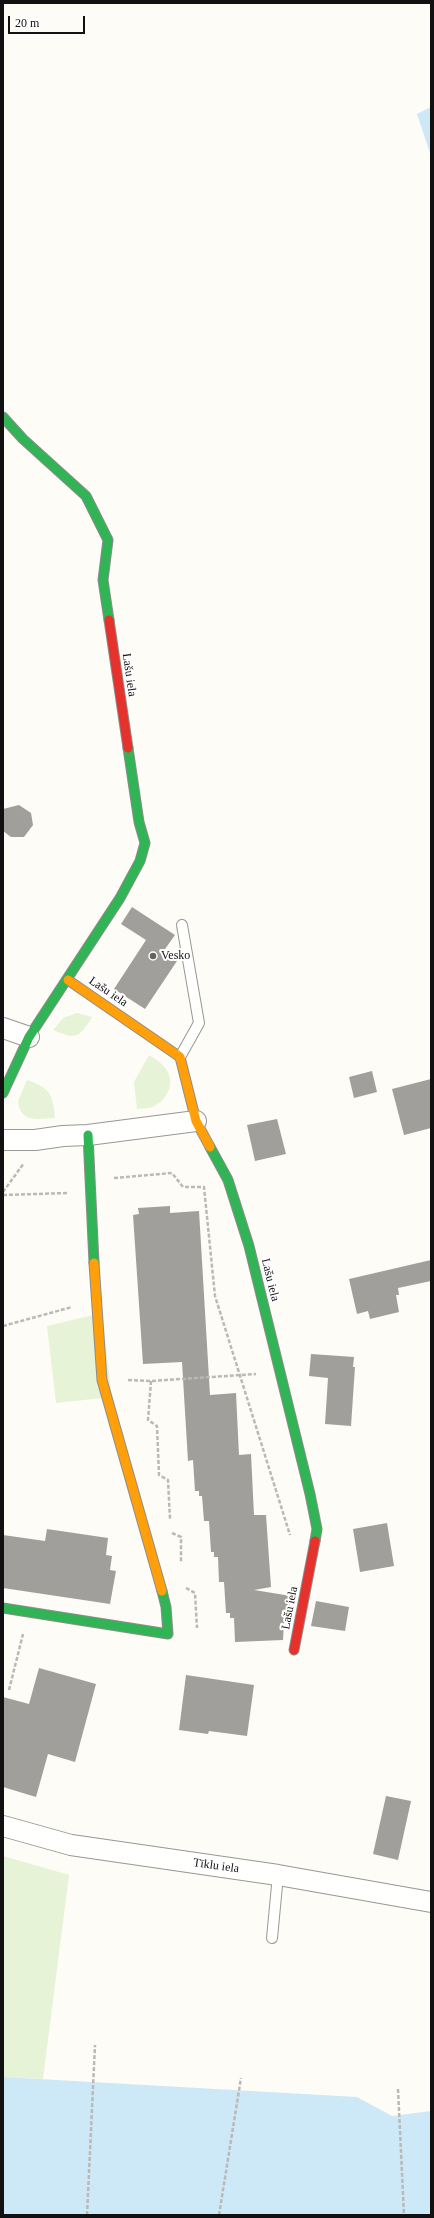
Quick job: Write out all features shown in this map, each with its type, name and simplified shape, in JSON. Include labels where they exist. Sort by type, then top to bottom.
[{"type":"street","name":"Lašu iela","points":[[3,417],[23,440],[86,496],[108,540],[103,580],[138,815],[145,843],[140,861],[120,898],[68,980],[29,1037],[3,1092]]},
{"type":"street","name":"Lašu iela","points":[[68,980],[168,1047],[180,1057],[196,1121],[228,1180],[249,1246],[281,1372],[317,1529],[294,1650]]},
{"type":"street","points":[[3,1028],[29,1037]]},
{"type":"street","points":[[3,1140],[34,1140],[63,1136],[88,1135],[196,1121]]},
{"type":"street","points":[[3,1608],[168,1634],[166,1607],[144,1523],[102,1380],[96,1300],[88,1135]]},
{"type":"street","name":"Tīklu iela","points":[[3,1826],[70,1845],[278,1876],[431,1902]]},
{"type":"lane","points":[[180,1057],[198,1023],[182,925]]},
{"type":"lane","points":[[272,1938],[278,1876]]},
{"type":"path","points":[[3,1192],[25,1162],[34,1140]]},
{"type":"path","points":[[3,1195],[113,1191],[114,1178],[172,1173],[183,1187],[204,1187],[215,1296],[239,1375],[294,1544],[314,1547]]},
{"type":"path","points":[[3,1326],[96,1300]]},
{"type":"path","points":[[170,1524],[168,1480],[159,1475],[157,1426],[148,1420],[151,1381],[281,1372]]},
{"type":"path","points":[[170,1532],[181,1537],[181,1565]]},
{"type":"path","points":[[181,1586],[195,1593],[197,1628]]},
{"type":"path","points":[[9,1690],[24,1630]]},
{"type":"path","points":[[87,2215],[95,2045]]},
{"type":"path","points":[[219,2215],[241,2078]]},
{"type":"path","points":[[398,2089],[404,2215]]},
{"type":"green space","points":[[77,1013],[92,1017],[80,1033],[72,1036],[53,1030],[63,1018]]},
{"type":"green space","points":[[149,1055],[166,1069],[169,1074],[170,1086],[166,1096],[157,1104],[150,1108],[137,1109],[134,1082]]},
{"type":"green space","points":[[27,1080],[41,1086],[49,1093],[53,1103],[55,1118],[36,1119],[22,1113],[19,1108],[18,1101]]},
{"type":"green space","points":[[102,1313],[112,1397],[56,1403],[47,1326]]},
{"type":"green space","points":[[3,1856],[69,1875],[43,2079],[3,2077]]},
{"type":"water","points":[[431,107],[431,156],[417,114]]},
{"type":"water","points":[[3,2077],[357,2097],[392,2116],[431,2111],[431,2215],[3,2215]]},
{"type":"building","points":[[19,805],[31,813],[33,825],[24,837],[11,837],[3,831],[3,809]]},
{"type":"building","name":"Vesko","points":[[132,907],[175,935],[163,952],[177,961],[145,1009],[114,989],[146,940],[121,924]]},
{"type":"building","points":[[372,1071],[377,1092],[354,1098],[349,1077]]},
{"type":"building","points":[[431,1079],[431,1128],[404,1135],[392,1089]]},
{"type":"building","points":[[277,1119],[286,1154],[255,1161],[247,1125]]},
{"type":"building","points":[[170,1206],[170,1213],[199,1211],[210,1395],[236,1393],[239,1455],[251,1454],[254,1515],[266,1515],[271,1587],[254,1590],[291,1596],[287,1622],[284,1621],[283,1640],[235,1642],[234,1618],[230,1618],[230,1613],[226,1613],[224,1582],[219,1582],[218,1557],[214,1557],[214,1552],[211,1552],[209,1521],[204,1521],[202,1496],[199,1496],[199,1491],[195,1491],[193,1460],[188,1461],[182,1362],[143,1364],[133,1215],[139,1214],[138,1208]]},
{"type":"building","points":[[431,1260],[431,1281],[398,1288],[399,1295],[396,1295],[399,1312],[370,1319],[368,1311],[357,1314],[349,1279]]},
{"type":"building","points":[[311,1354],[354,1357],[353,1367],[355,1367],[351,1426],[325,1424],[328,1378],[309,1376]]},
{"type":"building","points":[[387,1523],[394,1566],[360,1572],[353,1529]]},
{"type":"building","points":[[47,1529],[108,1538],[106,1555],[112,1556],[110,1570],[116,1571],[110,1604],[3,1588],[3,1535],[45,1541]]},
{"type":"building","points":[[316,1601],[349,1607],[345,1631],[311,1626]]},
{"type":"building","points":[[39,1668],[96,1684],[75,1762],[48,1754],[36,1797],[3,1787],[3,1697],[29,1704]]},
{"type":"building","points":[[186,1675],[254,1685],[247,1736],[209,1731],[208,1734],[179,1730]]},
{"type":"building","points":[[386,1796],[411,1801],[398,1860],[373,1854]]},
{"type":"traffic: fast","points":[[3,417],[23,439],[86,496],[108,540],[103,580],[109,620]]},
{"type":"traffic: fast","points":[[3,1093],[29,1037],[120,898],[140,861],[145,843],[139,822],[128,748]]},
{"type":"traffic: fast","points":[[88,1135],[94,1263]]},
{"type":"traffic: fast","points":[[210,1147],[228,1180],[249,1246],[310,1494],[317,1529],[315,1541]]},
{"type":"traffic: fast","points":[[3,1608],[168,1634],[166,1607],[162,1591]]},
{"type":"traffic: slow","points":[[68,980],[180,1057],[196,1121],[210,1147]]},
{"type":"traffic: slow","points":[[94,1263],[102,1380],[162,1591]]},
{"type":"traffic: jam","points":[[109,620],[128,748]]},
{"type":"traffic: jam","points":[[294,1650],[315,1541]]},
{"type":"place","name":"Vesko","points":[[153,956]]}]
